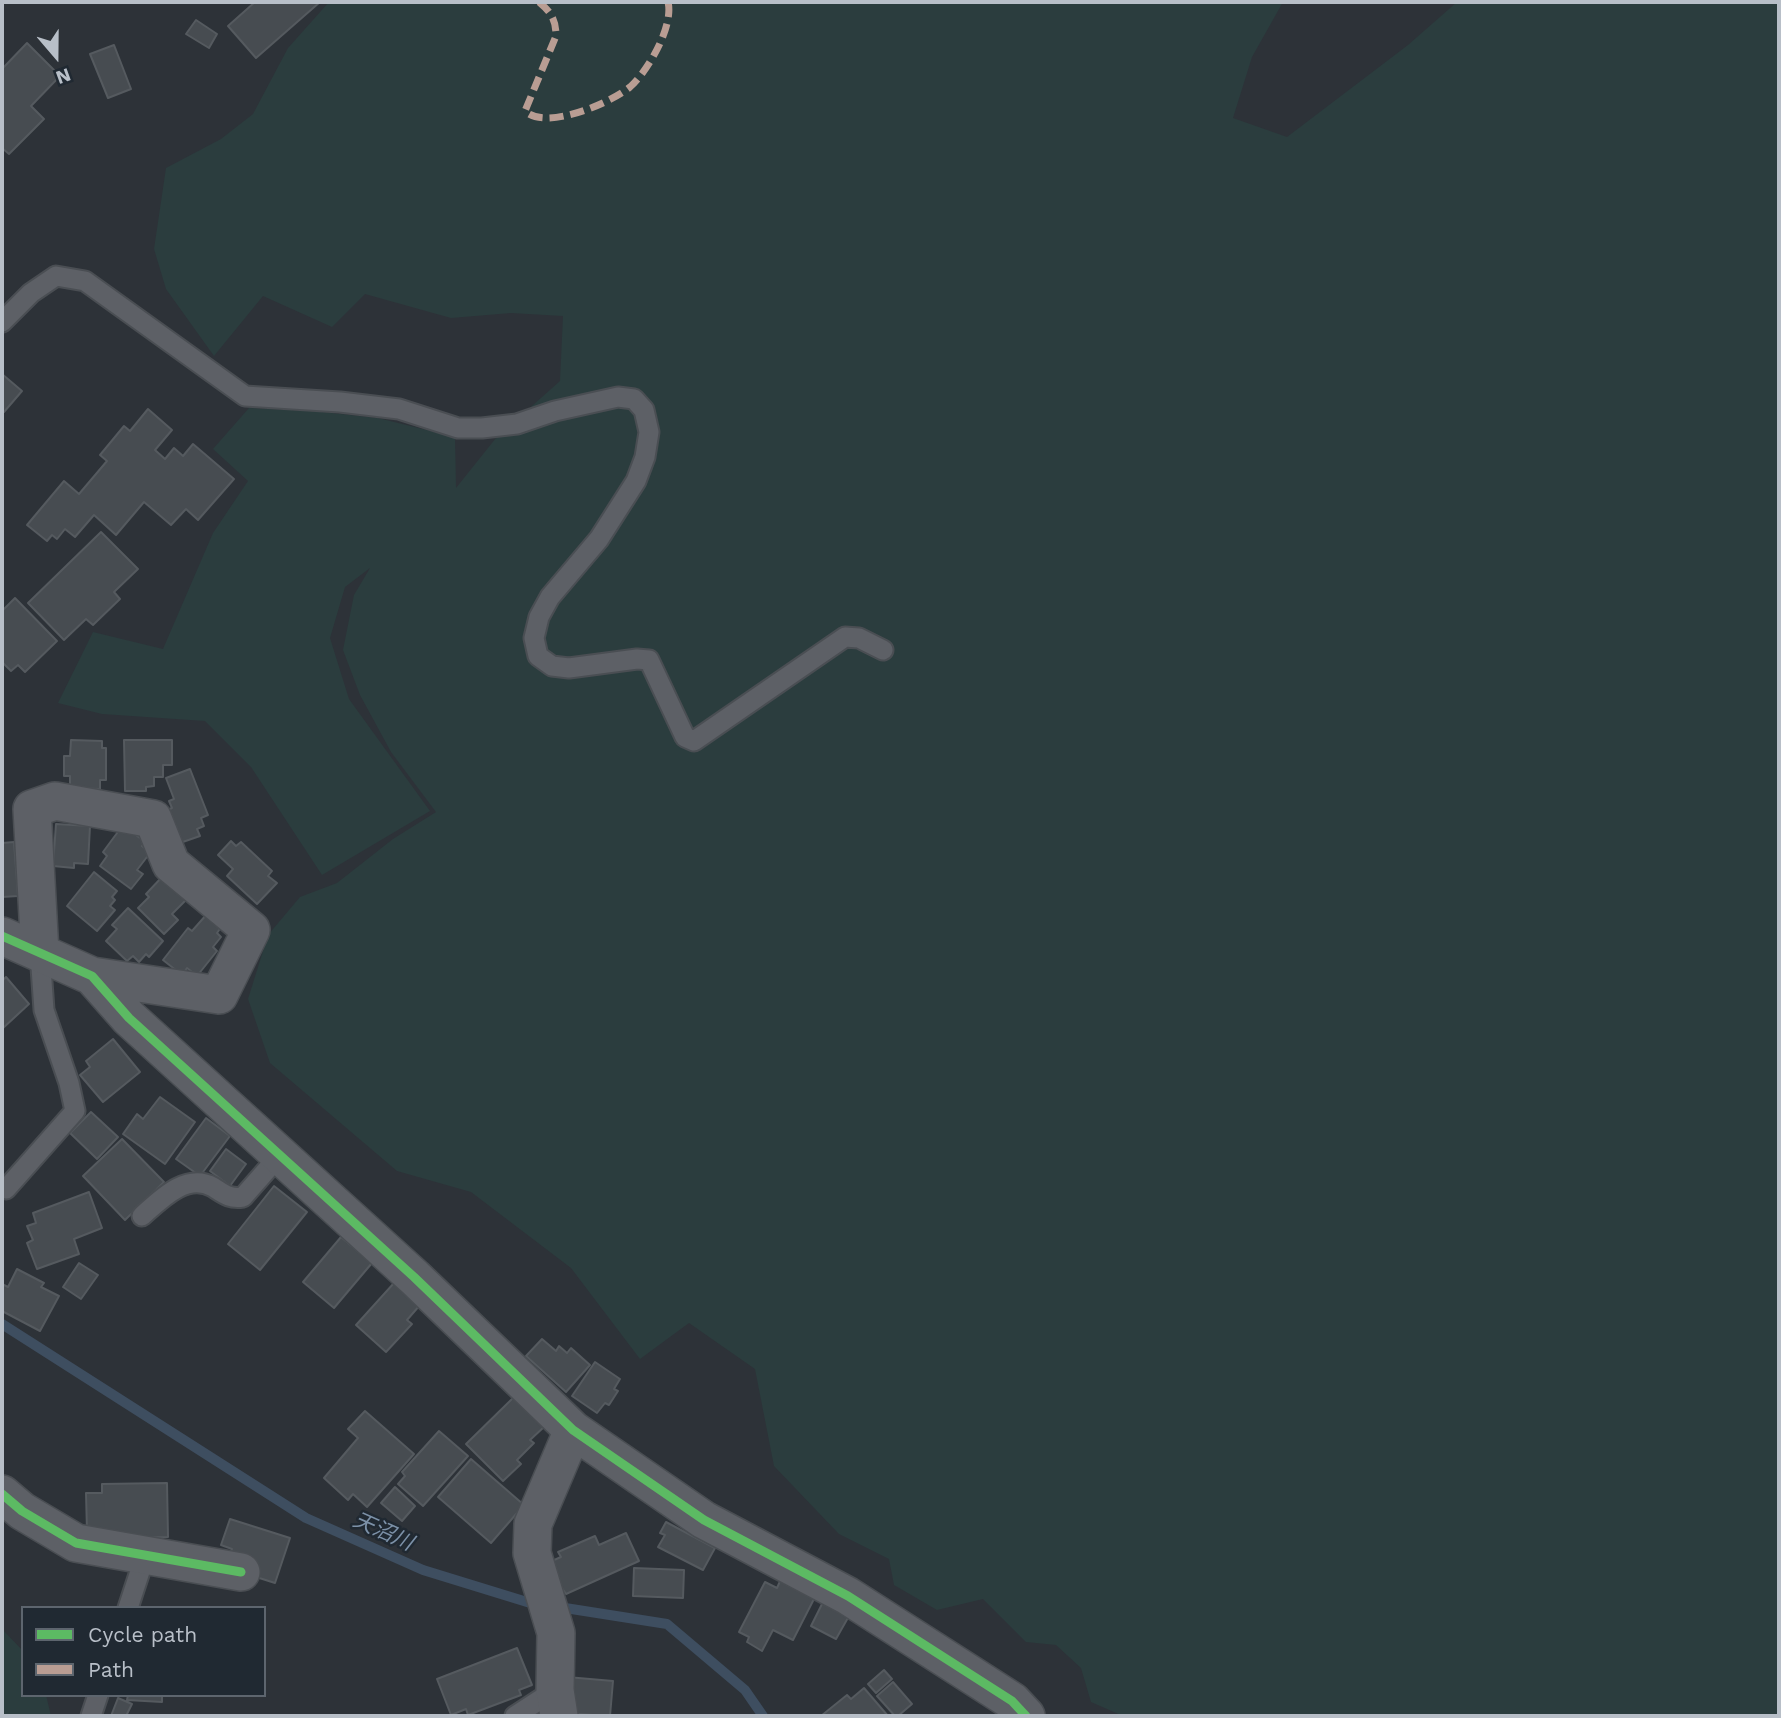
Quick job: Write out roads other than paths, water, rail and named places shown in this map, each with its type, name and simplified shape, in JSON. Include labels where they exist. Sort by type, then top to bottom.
[{"type":"street","points":[[2,936],[40,953],[92,976],[219,995],[251,930],[171,864],[153,819],[55,801],[32,809],[40,953]]},
{"type":"street","points":[[92,976],[129,1018],[414,1277],[573,1430],[704,1520],[848,1596],[1012,1701],[1026,1716]]},
{"type":"street","points":[[557,1703],[556,1633],[532,1553],[533,1524],[573,1430]]},
{"type":"street","points":[[2,1494],[22,1511],[76,1543],[242,1573]]},
{"type":"lane","points":[[2,322],[31,293],[57,276],[85,281],[245,396],[340,402],[399,410],[458,428],[517,424],[555,411],[618,397],[634,399],[644,411],[649,432],[645,457],[636,481],[599,539],[550,597],[539,617],[534,638],[538,656],[552,666],[569,668],[637,659],[649,660],[685,737],[694,741],[845,636],[859,638],[883,650]]},
{"type":"lane","points":[[6,1189],[75,1111],[69,1083],[44,1010],[40,953]]},
{"type":"lane","points":[[142,1216],[168,1193],[188,1183],[209,1185],[231,1198],[243,1197],[279,1156]]},
{"type":"lane","points":[[129,1606],[145,1556]]},
{"type":"lane","points":[[91,1716],[98,1697]]},
{"type":"lane","points":[[515,1716],[557,1703]]},
{"type":"waterway","name":"天沼川","points":[[2,1324],[306,1518],[423,1570],[527,1602],[667,1624],[745,1690],[763,1716]]}]
